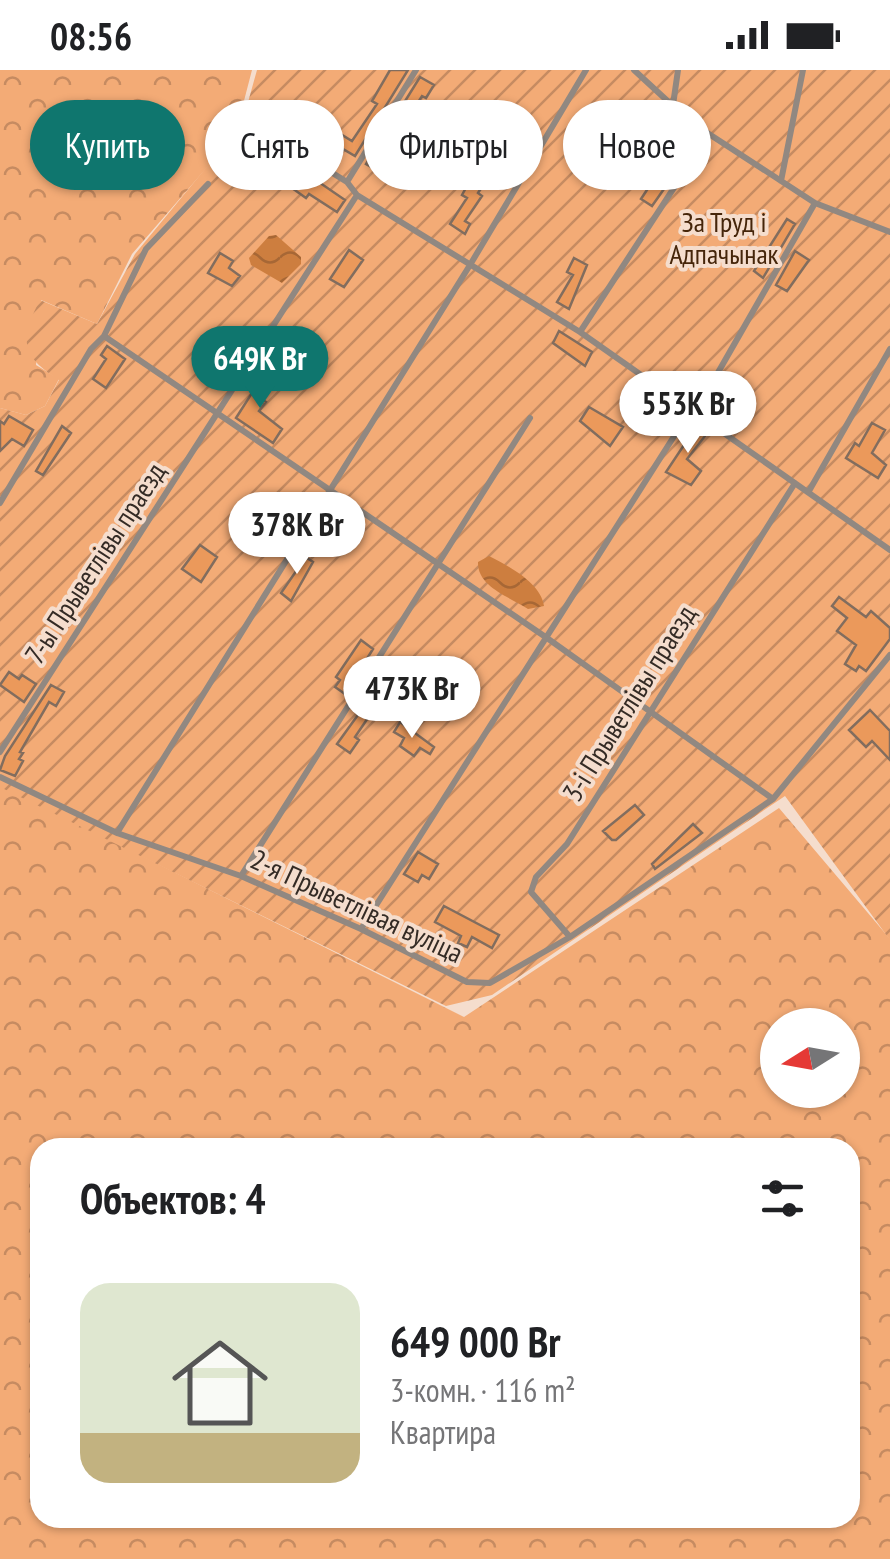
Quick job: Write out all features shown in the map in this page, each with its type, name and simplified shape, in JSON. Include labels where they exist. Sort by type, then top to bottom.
[{"type":"lane","points":[[347,182],[416,70]]},
{"type":"lane","points":[[117,833],[586,70]]},
{"type":"lane","points":[[634,70],[666,100]]},
{"type":"lane","points":[[674,100],[678,70]]},
{"type":"lane","points":[[781,181],[803,70]]},
{"type":"lane","points":[[711,135],[815,203],[890,232]]},
{"type":"lane","points":[[344,180],[357,195],[580,332],[890,550]]},
{"type":"lane","points":[[0,503],[91,350],[104,336],[146,249],[205,187]]},
{"type":"lane","points":[[580,332],[673,190]]},
{"type":"lane","name":"7-ы Прыветлівы праезд","points":[[0,752],[357,195]]},
{"type":"lane","points":[[362,928],[694,410],[815,203]]},
{"type":"lane","points":[[104,336],[547,638],[773,798]]},
{"type":"lane","points":[[809,491],[890,349]]},
{"type":"lane","points":[[241,876],[530,418]]},
{"type":"lane","name":"3-і Прыветлівы праезд","points":[[570,937],[531,892],[536,877],[567,844],[795,484]]},
{"type":"lane","name":"2-я Прыветлівая вуліца","points":[[0,778],[117,833],[241,876],[362,928],[466,982],[490,983],[570,937],[773,798],[890,655]]},
{"type":"green space","points":[[0,70],[252,70],[244,100],[205,100],[205,170],[132,254],[97,324],[41,300],[36,365],[59,379],[45,406],[26,415],[0,408]]},
{"type":"green space","name":"За Труд і Адпачынак","points":[[257,70],[890,70],[890,940],[785,796],[492,995],[446,1006],[0,787],[0,408],[26,415],[45,406],[59,380],[31,355],[27,346],[29,326],[40,300],[97,324],[135,254],[205,169],[205,190],[344,190],[344,100],[249,100]]},
{"type":"green space","points":[[0,785],[464,1017],[779,808],[890,939],[890,1559],[0,1559]]},
{"type":"water","points":[[276,235],[301,257],[301,264],[282,283],[251,265],[249,258],[269,236]]},
{"type":"water","points":[[489,556],[531,583],[544,606],[528,609],[489,585],[478,562]]},
{"type":"building","points":[[390,70],[408,70],[390,100],[373,100]]},
{"type":"building","points":[[420,77],[434,85],[426,98],[406,100]]},
{"type":"building","points":[[364,123],[364,141],[355,156],[344,150],[344,136],[352,141]]},
{"type":"building","points":[[295,190],[330,190],[345,200],[337,212],[309,194],[306,198]]},
{"type":"building","points":[[465,190],[480,190],[482,196],[465,221],[470,224],[465,234],[450,224],[467,198],[462,195]]},
{"type":"building","points":[[647,190],[663,190],[652,206],[641,199]]},
{"type":"building","points":[[787,219],[795,224],[763,278],[754,271]]},
{"type":"building","points":[[349,250],[363,260],[344,287],[330,279]]},
{"type":"building","points":[[795,251],[809,260],[787,291],[776,285]]},
{"type":"building","points":[[220,253],[233,261],[229,268],[240,276],[232,286],[208,273]]},
{"type":"building","points":[[574,258],[587,265],[569,309],[557,302],[573,275],[567,272]]},
{"type":"building","points":[[559,331],[592,352],[585,366],[553,343]]},
{"type":"building","points":[[107,346],[125,359],[106,388],[93,379],[106,359],[101,355]]},
{"type":"building","points":[[268,368],[275,373],[260,398],[266,402],[259,411],[282,429],[273,443],[236,418]]},
{"type":"building","points":[[589,407],[623,427],[610,446],[580,421]]},
{"type":"building","points":[[9,416],[33,430],[24,446],[12,439],[0,451],[0,421],[4,424]]},
{"type":"building","points":[[872,423],[885,430],[872,453],[886,465],[878,478],[846,458],[855,443],[859,446]]},
{"type":"building","points":[[692,424],[709,431],[687,459],[701,471],[691,485],[666,472],[688,439],[684,437]]},
{"type":"building","points":[[62,426],[71,433],[43,475],[36,471]]},
{"type":"building","points":[[200,545],[217,557],[201,582],[182,569]]},
{"type":"building","points":[[301,554],[313,562],[291,601],[281,593],[299,567],[295,564]]},
{"type":"building","points":[[839,597],[866,617],[871,611],[890,628],[890,639],[866,671],[859,666],[856,671],[845,664],[856,645],[837,631],[847,618],[832,606]]},
{"type":"building","points":[[361,640],[373,649],[345,694],[335,687],[340,680],[336,677]]},
{"type":"building","points":[[9,672],[36,684],[24,702],[0,685]]},
{"type":"building","points":[[51,685],[64,692],[56,706],[49,702],[20,752],[23,753],[19,759],[23,761],[15,776],[0,770],[5,756]]},
{"type":"building","points":[[368,701],[376,706],[355,737],[359,740],[350,753],[337,744]]},
{"type":"building","points":[[870,710],[890,731],[890,760],[872,741],[866,747],[849,730]]},
{"type":"building","points":[[400,722],[434,747],[430,754],[420,748],[414,756],[400,746],[404,738],[394,732]]},
{"type":"building","points":[[635,805],[644,815],[612,840],[603,831]]},
{"type":"building","points":[[693,824],[702,833],[655,869],[652,864]]},
{"type":"building","points":[[418,852],[438,864],[429,879],[422,875],[418,882],[404,874]]},
{"type":"building","points":[[444,906],[499,935],[492,948],[472,937],[467,947],[458,943],[461,936],[435,922]]}]
